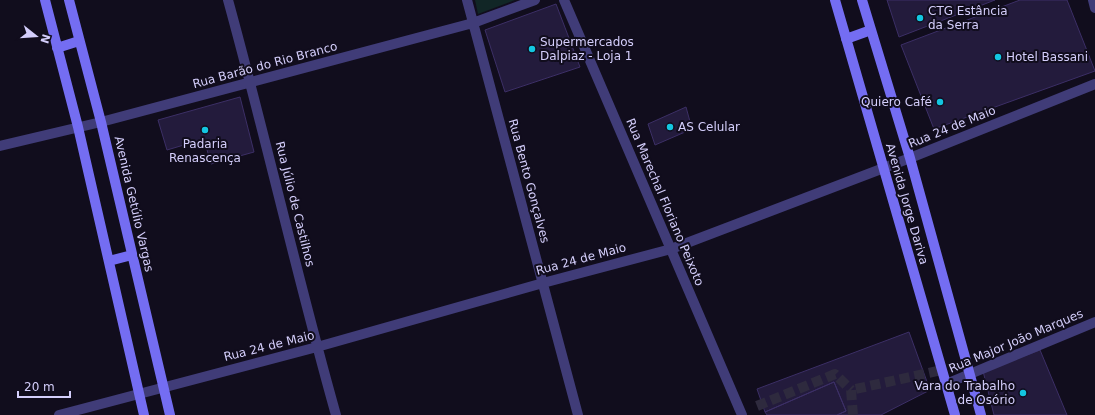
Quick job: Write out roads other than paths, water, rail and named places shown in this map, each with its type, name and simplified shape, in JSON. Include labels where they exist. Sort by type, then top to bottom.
[{"type":"main road","points":[[44,0],[78,127],[144,415]]},
{"type":"main road","name":"Avenida Getúlio Vargas","points":[[69,0],[101,122],[170,415]]},
{"type":"main road","name":"Avenida Jorge Dariva","points":[[835,0],[955,415]]},
{"type":"main road","name":"Avenida Jorge Dariva","points":[[862,0],[910,158],[981,415]]},
{"type":"main road","points":[[846,39],[871,30]]},
{"type":"main road","points":[[57,48],[79,41]]},
{"type":"main road","points":[[109,261],[132,255]]},
{"type":"street","name":"Rua Júlio de Castilhos","points":[[228,0],[251,82],[317,348],[336,415]]},
{"type":"street","name":"Rua Bento Gonçalves","points":[[467,0],[578,415]]},
{"type":"street","name":"Rua Barão do Rio Branco","points":[[0,146],[101,122],[473,23],[535,0]]},
{"type":"street","name":"Rua Marechal Floriano Peixoto","points":[[564,0],[742,415]]},
{"type":"street","points":[[1093,0],[1095,8]]},
{"type":"street","name":"Rua 24 de Maio","points":[[59,415],[317,348],[543,283],[671,249],[910,158],[1095,84]]},
{"type":"street","name":"Rua Major João Marques","points":[[946,384],[1095,322]]},
{"type":"tunnel","points":[[853,415],[851,390],[942,370]]},
{"type":"tunnel","points":[[757,406],[835,374],[851,390]]},
{"type":"place","name":"CTG Estância da Serra","points":[[920,18]]},
{"type":"place","name":"Supermercados Dalpiaz - Loja 1","points":[[532,49]]},
{"type":"place","name":"Hotel Bassani","points":[[998,57]]},
{"type":"place","name":"Quiero Café","points":[[940,102]]},
{"type":"place","name":"AS Celular","points":[[670,127]]},
{"type":"place","name":"Padaria Renascença","points":[[205,130]]},
{"type":"place","name":"Vara do Trabalho de Osório","points":[[1023,393]]}]
